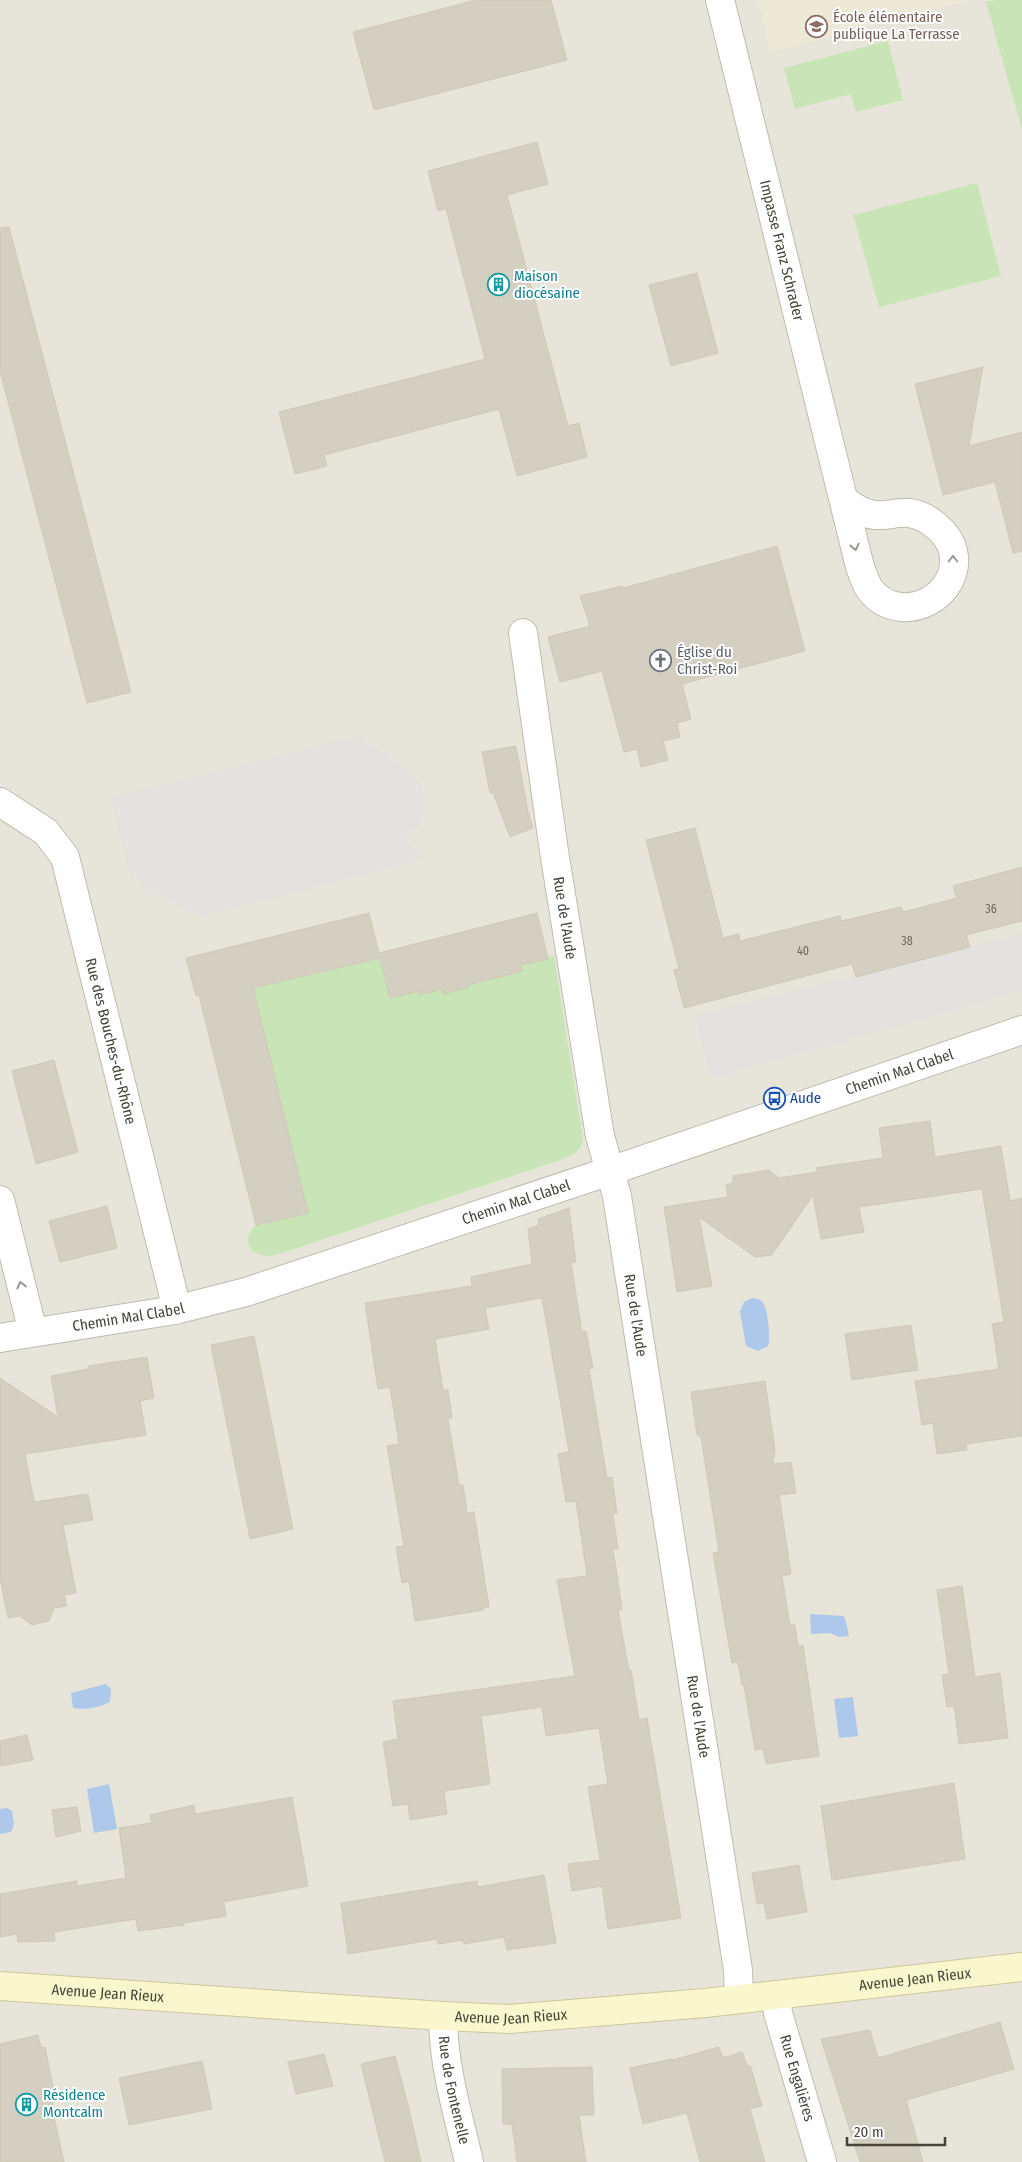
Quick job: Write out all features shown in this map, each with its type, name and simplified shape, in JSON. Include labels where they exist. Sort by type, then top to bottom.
[{"type":"main road","name":"Avenue Jean Rieux","points":[[0,1986],[509,2019],[738,1999],[1022,1967]]},
{"type":"street","name":"Impasse Franz Schrader","points":[[720,0],[860,567],[870,590],[881,600],[896,606],[911,608],[931,601],[946,586],[953,568],[953,551],[944,534],[930,521],[911,513],[875,515],[858,510],[844,500]]},
{"type":"street","name":"Rue de l'Aude","points":[[523,633],[556,860],[600,1136],[618,1206],[735,1950],[739,1981],[738,1999]]},
{"type":"street","name":"Rue des Bouches-du-Rhône","points":[[0,802],[46,832],[65,857],[173,1293],[175,1310]]},
{"type":"street","name":"Chemin Mal Clabel","points":[[0,1338],[175,1310],[246,1292],[610,1171],[1022,1030]]},
{"type":"street","points":[[0,1200],[33,1332]]},
{"type":"street","name":"Rue Engalières","points":[[776,1995],[778,2013],[822,2162]]},
{"type":"street","name":"Rue de Fontenelle","points":[[443,2016],[449,2074],[469,2162]]},
{"type":"shaded area","points":[[0,0],[1022,0],[1022,2162],[0,2162]]},
{"type":"shaded area","name":"École élémentaire publique La Terrasse","points":[[758,0],[970,0],[770,52]]},
{"type":"shaded area","points":[[358,736],[412,771],[423,789],[425,809],[418,827],[401,838],[427,858],[201,917],[131,879],[111,797]]},
{"type":"shaded area","points":[[1022,934],[1022,991],[710,1079],[695,1016]]},
{"type":"green space","points":[[1022,0],[1022,130],[986,2]]},
{"type":"green space","points":[[888,41],[903,100],[856,112],[851,94],[795,109],[784,68]]},
{"type":"green space","points":[[977,183],[1001,276],[879,307],[853,215]]},
{"type":"green space","points":[[554,956],[583,1139],[578,1151],[566,1158],[276,1255],[261,1255],[251,1249],[248,1244],[248,1238],[256,1225],[308,1213],[253,988],[380,958],[390,998],[418,991],[419,995],[442,989],[444,994],[467,988],[467,985],[522,971],[521,965]]},
{"type":"water","points":[[753,1298],[760,1300],[765,1306],[768,1324],[768,1346],[758,1351],[746,1346],[740,1312],[744,1302]]},
{"type":"water","points":[[810,1614],[843,1616],[849,1636],[839,1637],[830,1633],[811,1634]]},
{"type":"water","points":[[106,1684],[111,1689],[110,1702],[92,1708],[73,1708],[71,1693]]},
{"type":"water","points":[[853,1697],[858,1736],[839,1738],[834,1699]]},
{"type":"water","points":[[109,1784],[117,1829],[94,1833],[87,1789]]},
{"type":"water","points":[[7,1808],[12,1811],[14,1824],[11,1832],[0,1834],[0,1809]]},
{"type":"building","points":[[476,0],[551,0],[567,60],[374,110],[353,32]]},
{"type":"building","name":"Maison diocésaine","points":[[537,142],[548,184],[507,195],[568,426],[579,423],[587,457],[517,476],[499,409],[324,455],[327,466],[295,474],[279,412],[485,359],[446,209],[438,211],[428,171]]},
{"type":"building","points":[[9,227],[131,692],[87,703],[0,371],[0,228]]},
{"type":"building","points":[[697,273],[718,353],[671,366],[649,285]]},
{"type":"building","points":[[983,367],[969,446],[1022,432],[1022,551],[1013,553],[995,482],[943,495],[915,384]]},
{"type":"building","name":"Église du Christ-Roi","points":[[777,546],[805,651],[682,684],[691,719],[677,723],[680,737],[663,741],[668,760],[641,767],[637,749],[624,752],[602,671],[560,682],[548,637],[590,626],[580,596],[622,586],[623,588]]},
{"type":"building","points":[[516,746],[528,812],[533,828],[510,837],[493,793],[490,793],[482,752]]},
{"type":"building","points":[[695,828],[723,938],[739,934],[740,941],[840,916],[841,921],[901,907],[903,912],[957,898],[953,886],[1022,867],[1022,921],[966,935],[970,947],[856,977],[852,964],[684,1008],[674,970],[679,969],[646,840]]},
{"type":"building","points":[[369,913],[379,953],[537,913],[548,959],[521,965],[522,971],[467,985],[468,988],[443,994],[442,989],[419,995],[418,991],[390,998],[380,958],[253,988],[308,1213],[256,1225],[199,995],[196,996],[186,958]]},
{"type":"building","points":[[54,1060],[78,1152],[36,1164],[12,1071]]},
{"type":"building","points":[[930,1121],[935,1157],[1001,1146],[1010,1201],[1022,1198],[1022,1436],[966,1444],[967,1450],[937,1454],[933,1423],[922,1425],[915,1381],[999,1369],[992,1324],[1004,1322],[982,1189],[859,1207],[864,1232],[821,1239],[813,1195],[772,1255],[755,1257],[699,1217],[712,1286],[677,1292],[664,1207],[728,1197],[726,1185],[733,1183],[733,1176],[769,1170],[779,1178],[818,1172],[816,1168],[883,1158],[879,1128]]},
{"type":"building","points":[[107,1206],[117,1248],[60,1262],[49,1221]]},
{"type":"building","points":[[569,1208],[576,1262],[571,1263],[582,1332],[586,1331],[593,1368],[589,1369],[607,1478],[612,1477],[617,1513],[613,1514],[618,1549],[613,1549],[622,1609],[618,1610],[629,1671],[631,1670],[639,1720],[647,1718],[681,1918],[608,1929],[602,1886],[572,1891],[568,1864],[600,1860],[588,1787],[608,1784],[599,1728],[546,1736],[542,1707],[481,1716],[490,1784],[444,1791],[447,1814],[410,1820],[408,1804],[393,1806],[383,1742],[398,1739],[393,1701],[575,1676],[557,1580],[587,1576],[576,1501],[566,1502],[558,1454],[569,1452],[542,1298],[485,1308],[489,1329],[435,1339],[443,1390],[448,1390],[452,1418],[448,1419],[459,1485],[463,1485],[467,1513],[474,1512],[489,1607],[484,1608],[484,1610],[415,1621],[409,1581],[402,1583],[396,1547],[404,1546],[387,1446],[399,1444],[390,1387],[378,1389],[365,1303],[472,1286],[471,1277],[532,1264],[528,1229],[539,1225],[538,1219]]},
{"type":"building","points":[[911,1325],[918,1370],[852,1380],[845,1334]]},
{"type":"building","points":[[254,1336],[293,1529],[250,1539],[211,1345]]},
{"type":"building","points":[[147,1357],[154,1398],[140,1401],[146,1435],[25,1454],[34,1502],[88,1494],[93,1520],[63,1525],[76,1593],[64,1595],[67,1606],[54,1608],[49,1621],[32,1625],[20,1616],[8,1618],[0,1578],[0,1378],[58,1417],[51,1376],[88,1369],[88,1366]]},
{"type":"building","points":[[765,1381],[775,1450],[773,1464],[791,1462],[796,1493],[779,1495],[791,1574],[782,1576],[790,1625],[795,1625],[798,1646],[803,1645],[819,1756],[766,1764],[763,1749],[755,1750],[744,1685],[742,1685],[738,1662],[732,1663],[713,1553],[719,1552],[701,1437],[697,1435],[691,1392]]},
{"type":"building","points":[[962,1586],[975,1677],[1000,1673],[1008,1738],[959,1744],[954,1706],[947,1707],[942,1675],[949,1674],[937,1590]]},
{"type":"building","points":[[27,1735],[33,1760],[0,1766],[0,1741]]},
{"type":"building","points":[[954,1783],[965,1859],[832,1880],[821,1806]]},
{"type":"building","points":[[292,1797],[308,1886],[224,1902],[226,1916],[184,1923],[184,1925],[138,1931],[136,1919],[54,1932],[55,1941],[18,1942],[17,1934],[0,1937],[0,1894],[77,1881],[77,1886],[126,1878],[119,1828],[152,1823],[150,1815],[194,1805],[195,1814]]},
{"type":"building","points":[[77,1807],[81,1831],[56,1837],[52,1810]]},
{"type":"building","points":[[799,1865],[807,1912],[767,1919],[764,1903],[757,1904],[752,1873]]},
{"type":"building","points":[[544,1875],[556,1943],[507,1950],[504,1937],[464,1944],[463,1940],[438,1944],[437,1939],[348,1954],[341,1903],[477,1881],[478,1887]]},
{"type":"building","points":[[1000,2022],[1014,2069],[906,2100],[923,2162],[860,2162],[821,2039],[870,2030],[878,2058]]},
{"type":"building","name":"Résidence Montcalm","points":[[38,2035],[41,2048],[45,2047],[55,2096],[51,2097],[55,2112],[53,2112],[64,2162],[0,2162],[0,2044]]},
{"type":"building","points":[[719,2047],[723,2058],[742,2052],[747,2066],[750,2065],[762,2106],[750,2109],[765,2162],[700,2162],[687,2113],[643,2124],[630,2068],[673,2060]]},
{"type":"building","points":[[324,2054],[333,2086],[296,2094],[288,2062]]},
{"type":"building","points":[[395,2056],[421,2162],[385,2162],[361,2064]]},
{"type":"building","points":[[202,2061],[212,2109],[129,2125],[119,2078]]},
{"type":"building","points":[[592,2067],[594,2115],[579,2115],[586,2162],[517,2162],[512,2124],[503,2124],[502,2069]]},
{"type":"place","name":"École élémentaire publique La Terrasse","points":[[817,26]]},
{"type":"place","name":"Maison diocésaine","points":[[498,285]]},
{"type":"place","name":"Église du Christ-Roi","points":[[661,661]]},
{"type":"place","name":"Aude","points":[[774,1098]]},
{"type":"place","name":"Résidence Montcalm","points":[[27,2104]]}]
